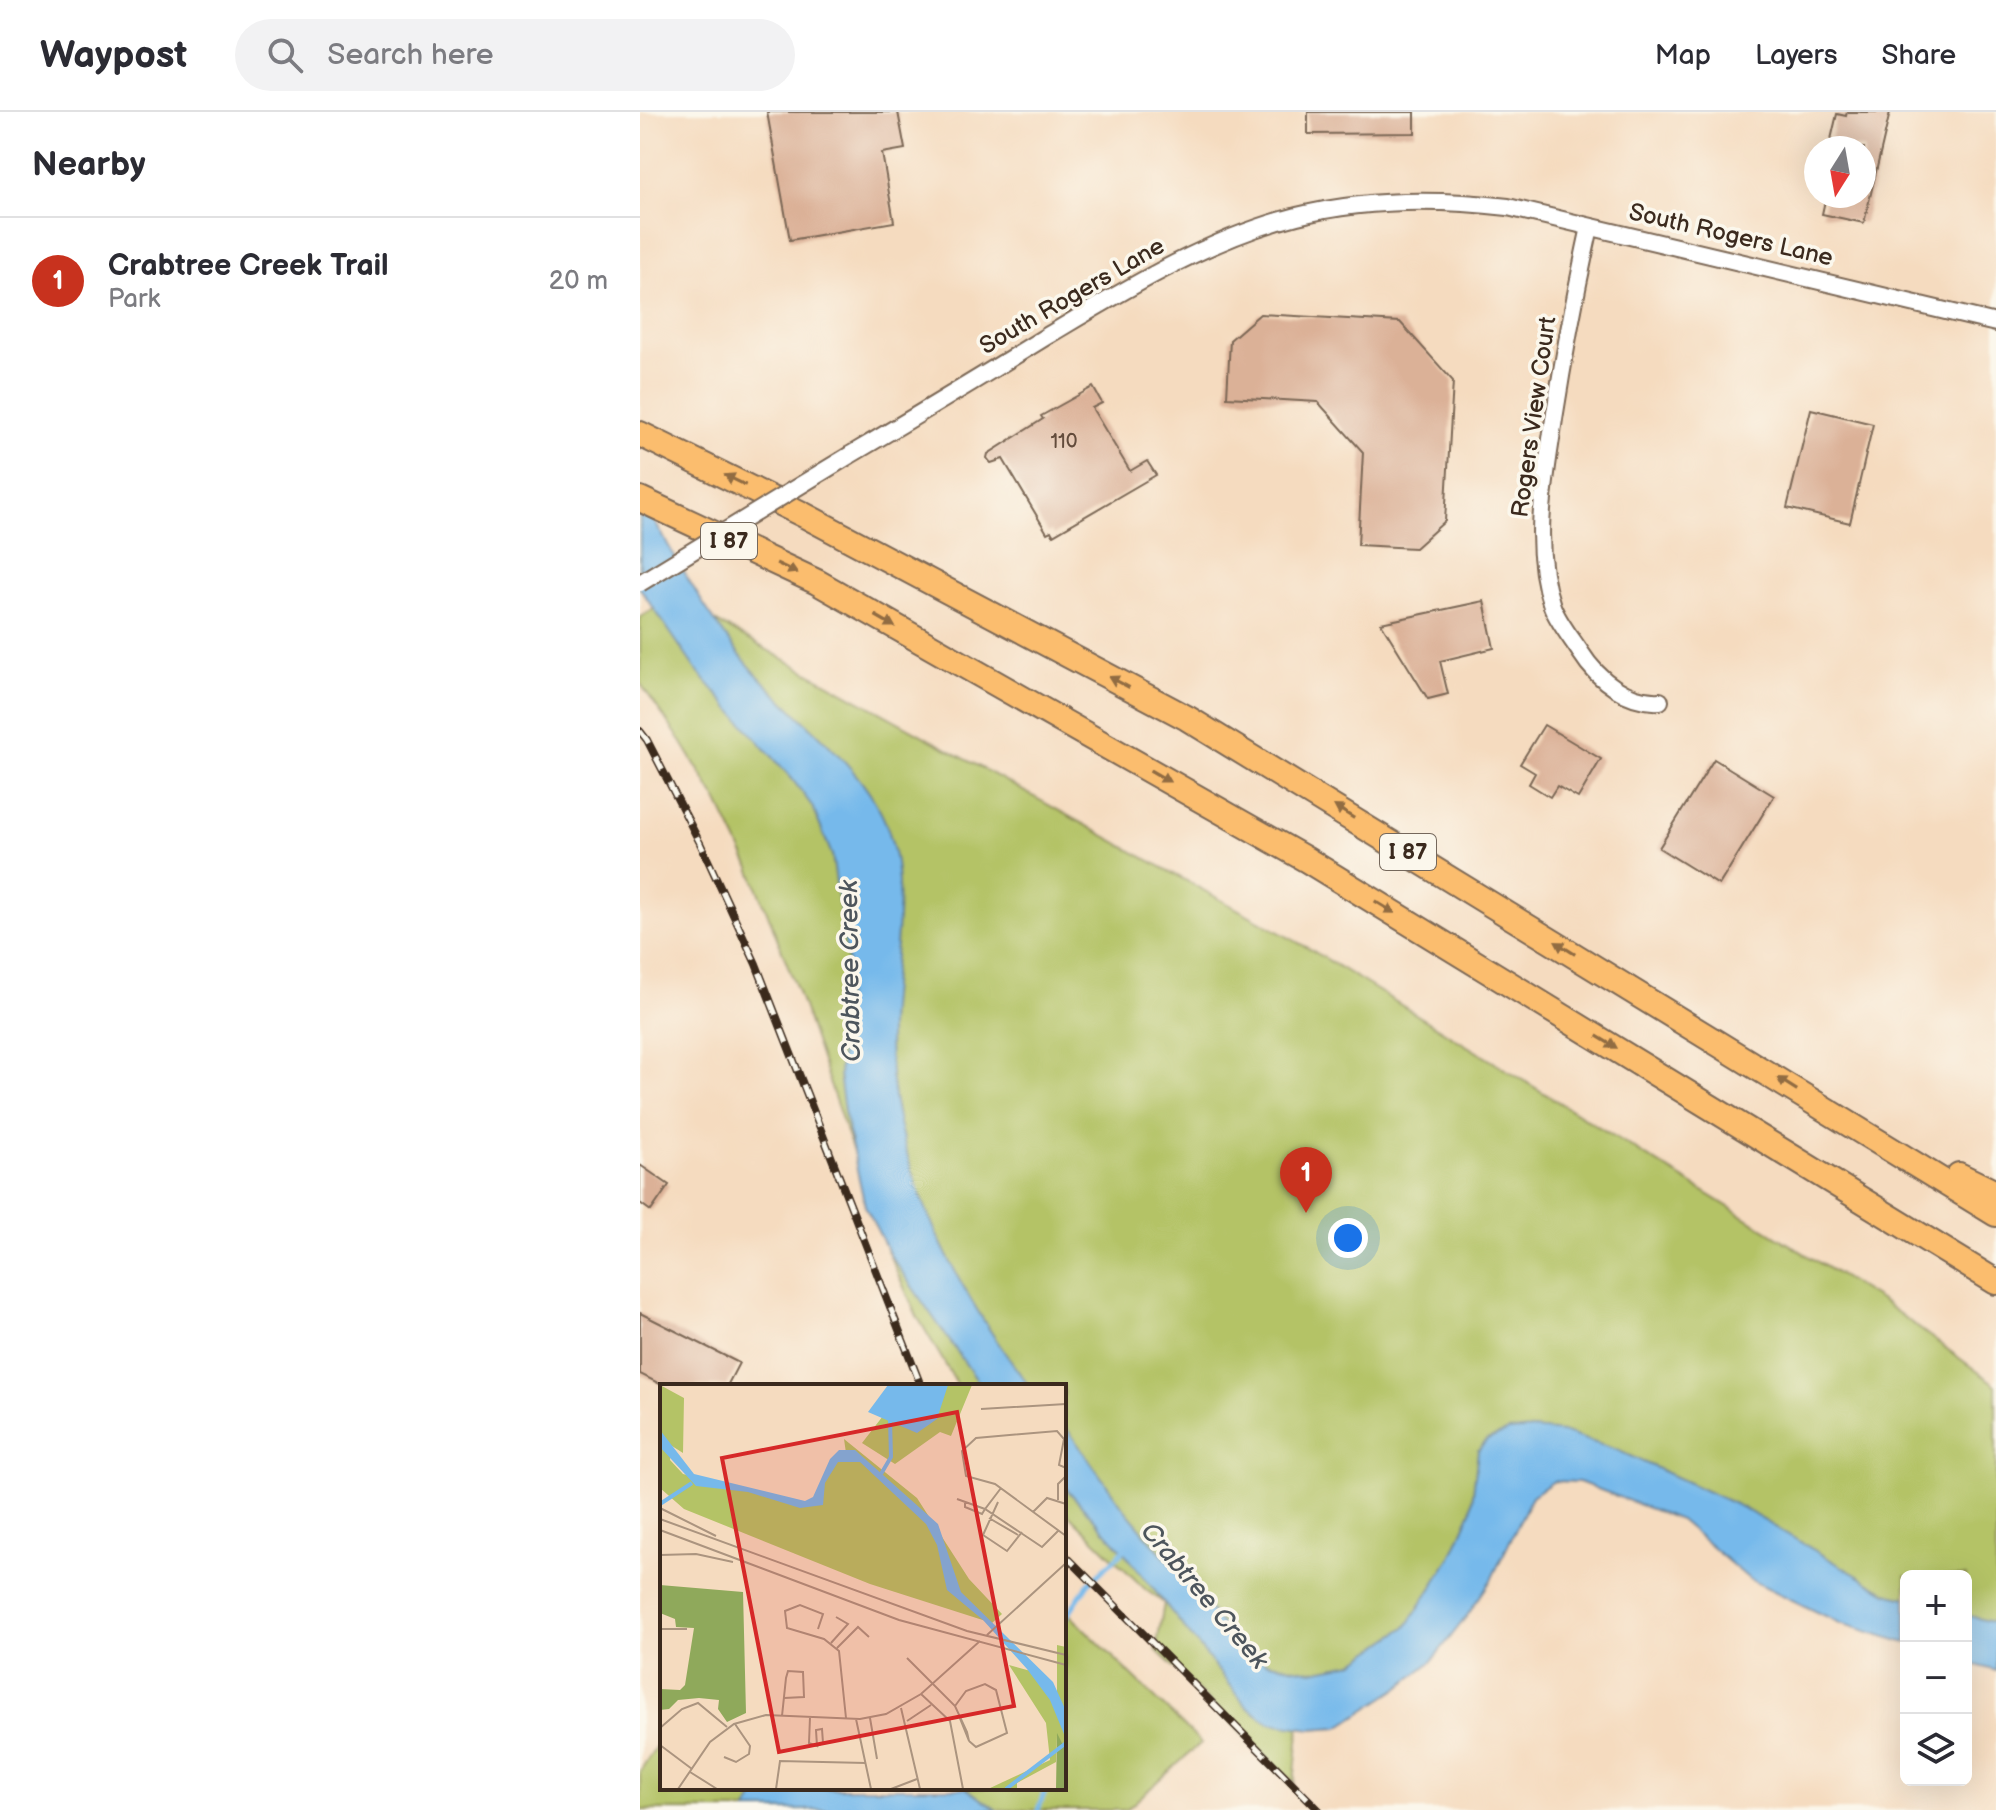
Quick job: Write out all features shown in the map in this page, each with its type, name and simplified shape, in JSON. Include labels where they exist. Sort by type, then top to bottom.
[{"type":"highway","name":"I 87","points":[[640,434],[804,515],[1187,718],[1996,1214]]},
{"type":"highway","name":"I 87","points":[[640,499],[817,582],[1307,860],[1996,1282]]},
{"type":"highway","points":[[1832,1112],[1996,1193]]},
{"type":"highway","points":[[1771,1142],[1996,1301]]},
{"type":"street","name":"South Rogers Lane","points":[[640,583],[1141,280],[1249,231],[1299,216],[1401,203],[1469,202],[1508,207],[1996,323]]},
{"type":"street","name":"Rogers View Court","points":[[1590,227],[1559,385],[1541,502],[1541,556],[1553,609],[1590,667],[1622,693],[1644,702],[1660,701]]},
{"type":"green space","points":[[673,598],[1310,949],[1883,1302],[1996,1385],[1996,1659],[1972,1649],[1972,1570],[1900,1570],[1900,1616],[1558,1452],[1441,1614],[1302,1701],[1294,1783],[1156,1650],[1164,1603],[1146,1590],[1066,1512],[1066,1384],[957,1384],[917,1316],[886,1248],[798,992],[750,868],[718,802],[679,738],[640,683],[640,617]]},
{"type":"green space","points":[[1066,1611],[1201,1743],[1126,1810],[640,1810],[640,1771],[660,1740],[660,1790],[1066,1790]]},
{"type":"water","name":"Crabtree Creek","points":[[640,497],[692,586],[736,650],[846,763],[877,806],[888,829],[898,878],[898,928],[889,1027],[891,1076],[899,1124],[929,1217],[950,1262],[974,1305],[1028,1384],[980,1384],[890,1255],[865,1206],[839,1075],[848,964],[832,855],[812,806],[696,670],[640,588]]},
{"type":"water","points":[[1066,1428],[1125,1510],[1232,1637],[1266,1662],[1312,1671],[1353,1663],[1407,1626],[1451,1557],[1471,1511],[1478,1450],[1487,1440],[1508,1431],[1534,1429],[1562,1432],[1617,1450],[1741,1507],[1887,1593],[1900,1596],[1900,1641],[1840,1623],[1749,1579],[1680,1520],[1579,1482],[1554,1481],[1532,1496],[1491,1580],[1467,1616],[1431,1662],[1397,1689],[1339,1727],[1311,1729],[1270,1723],[1248,1708],[1123,1551],[1066,1488]]},
{"type":"water","points":[[1972,1617],[1996,1623],[1996,1671],[1972,1664]]},
{"type":"water","points":[[764,1790],[969,1790],[997,1810],[747,1810],[755,1797]]},
{"type":"building","points":[[767,112],[898,112],[905,149],[882,153],[894,222],[790,240]]},
{"type":"building","points":[[1308,112],[1415,112],[1415,133],[1308,134]]},
{"type":"building","points":[[1847,112],[1890,112],[1876,172],[1876,136],[1832,136],[1837,114],[1846,116]]},
{"type":"building","points":[[1823,208],[1868,208],[1864,223],[1822,214]]},
{"type":"building","points":[[1260,314],[1400,322],[1453,381],[1445,521],[1415,548],[1358,545],[1363,452],[1318,402],[1227,397],[1230,340]]},
{"type":"building","points":[[1093,387],[1102,403],[1092,408],[1130,471],[1147,461],[1156,475],[1053,535],[1051,531],[1047,533],[1003,459],[991,463],[988,454],[1043,419],[1041,416]]},
{"type":"building","points":[[1811,409],[1873,424],[1850,523],[1787,508]]},
{"type":"building","points":[[1484,601],[1494,648],[1440,661],[1448,694],[1428,699],[1381,623]]},
{"type":"building","points":[[1544,725],[1601,759],[1578,798],[1557,786],[1550,797],[1529,784],[1535,773],[1520,764]]},
{"type":"building","points":[[1714,759],[1774,796],[1719,885],[1659,848]]},
{"type":"building","points":[[640,1165],[669,1185],[651,1211],[640,1203]]},
{"type":"building","points":[[640,1313],[739,1363],[728,1384],[660,1384],[640,1374]]},
{"type":"waterway","points":[[1066,1617],[1088,1584],[1125,1549]]},
{"type":"waterway","points":[[1038,1810],[1045,1790]]},
{"type":"railway","points":[[640,731],[700,843],[756,964],[920,1384]]},
{"type":"railway","points":[[1066,1556],[1319,1810]]},
{"type":"place","name":"Crabtree Creek Trail","points":[[1306,1213]]}]
